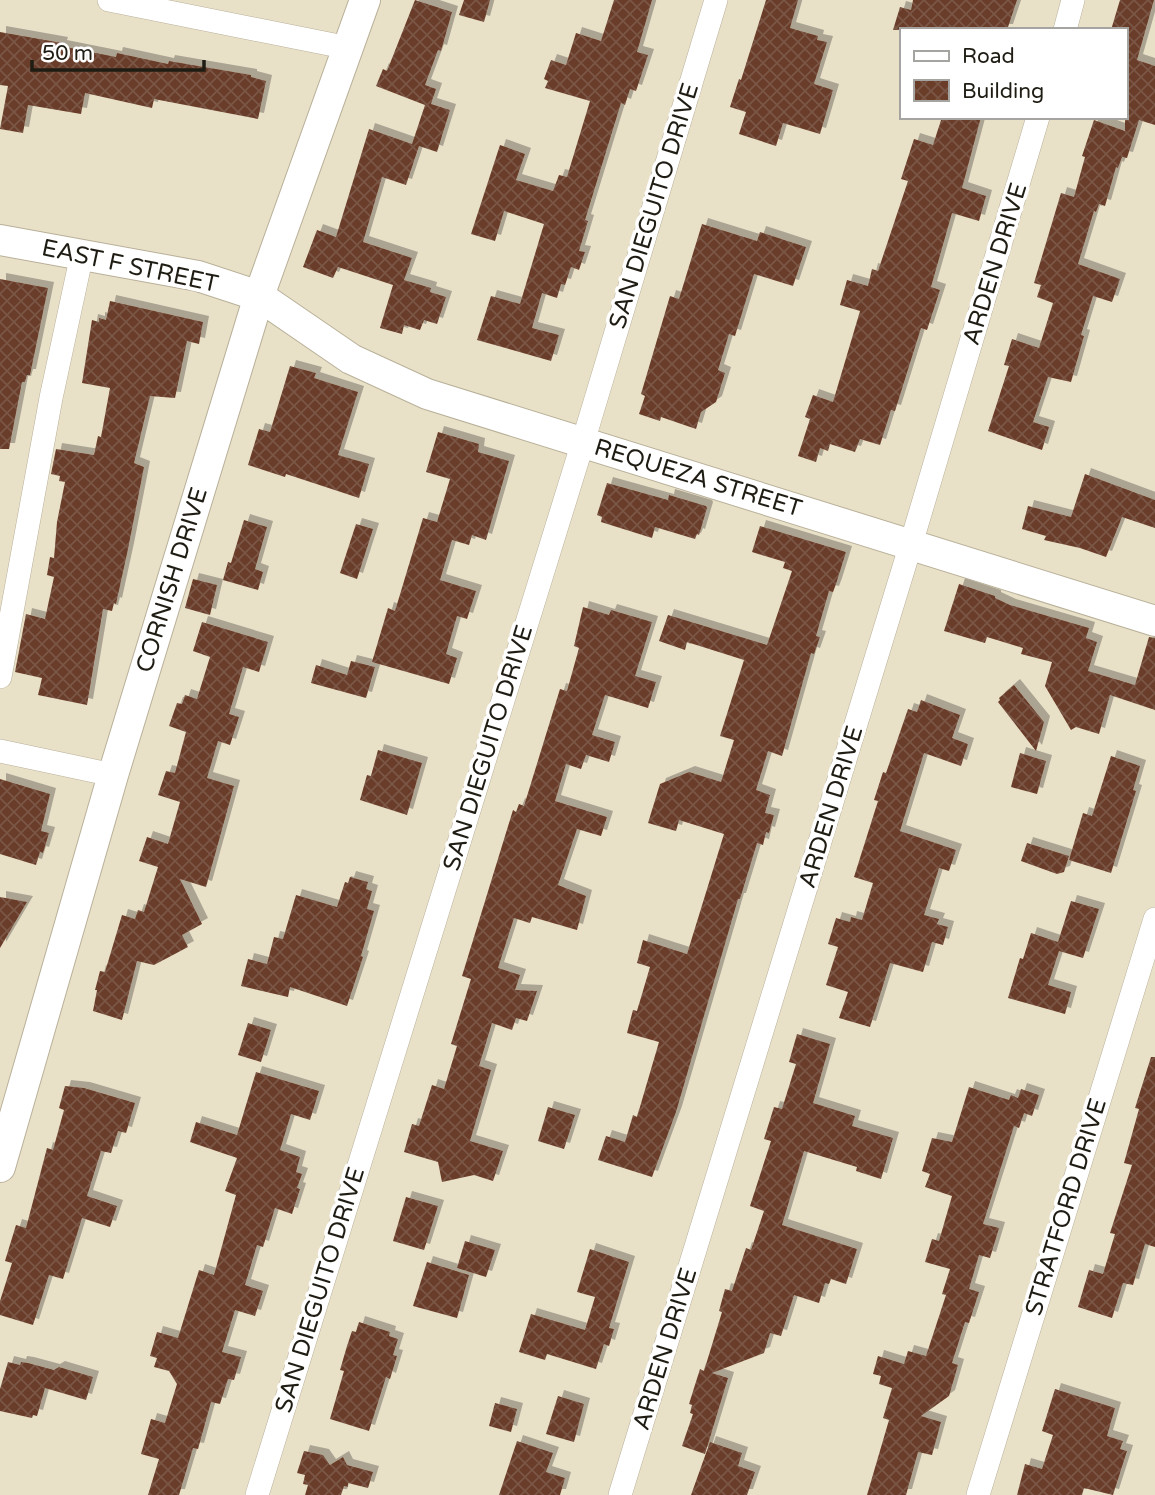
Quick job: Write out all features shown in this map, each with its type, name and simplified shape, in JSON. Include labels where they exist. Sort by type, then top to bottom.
[{"type":"street","points":[[109,0],[349,48]]},
{"type":"street","name":"CORNISH DRIVE","points":[[0,1167],[113,775],[259,296],[365,0]]},
{"type":"street","name":"SAN DIEGUITO DRIVE","points":[[257,1495],[583,442],[716,0]]},
{"type":"street","points":[[1066,28],[1073,0]]},
{"type":"street","name":"ARDEN DRIVE","points":[[620,1495],[911,544],[1037,119]]},
{"type":"street","name":"EAST F STREET","points":[[0,240],[198,276],[259,296]]},
{"type":"street","points":[[0,677],[51,398],[82,254]]},
{"type":"street","name":"REQUEZA STREET","points":[[259,296],[351,359],[427,394],[1155,621]]},
{"type":"street","points":[[0,751],[113,775]]},
{"type":"street","name":"STRATFORD DRIVE","points":[[978,1495],[1155,919]]},
{"type":"building","points":[[415,0],[452,12],[441,51],[438,50],[425,85],[436,89],[431,104],[450,110],[437,152],[419,146],[406,185],[382,177],[363,242],[412,258],[404,280],[431,288],[430,292],[446,297],[437,324],[424,320],[420,330],[404,325],[402,334],[380,328],[393,285],[338,267],[333,278],[303,267],[317,230],[336,237],[369,129],[412,144],[425,105],[376,86],[383,69],[387,71]]},
{"type":"building","points":[[464,0],[490,0],[484,22],[459,15]]},
{"type":"building","points":[[614,0],[652,0],[637,52],[648,55],[636,91],[630,89],[625,105],[621,103],[585,220],[588,221],[579,251],[585,252],[579,270],[571,267],[565,285],[561,284],[557,298],[542,293],[532,328],[559,335],[551,361],[477,340],[491,296],[520,304],[544,224],[504,211],[495,241],[471,234],[500,145],[525,154],[516,180],[553,191],[559,175],[567,177],[590,101],[545,88],[548,81],[544,79],[551,60],[566,65],[576,33],[601,41]]},
{"type":"building","points":[[766,0],[798,0],[790,28],[818,36],[817,40],[827,42],[814,84],[833,90],[820,134],[783,123],[776,146],[739,134],[746,112],[730,107]]},
{"type":"building","points":[[913,0],[1017,0],[1008,28],[893,30],[900,7],[911,10]]},
{"type":"building","points":[[1120,0],[1154,0],[1137,60],[1155,66],[1155,125],[1139,120],[1127,158],[1122,157],[1118,168],[1116,167],[1105,206],[1099,204],[1096,212],[1094,211],[1078,264],[1120,279],[1112,302],[1093,296],[1071,382],[1048,377],[1033,422],[1049,427],[1042,450],[988,431],[1009,366],[1004,365],[1012,339],[1039,348],[1053,303],[1037,297],[1041,285],[1034,283],[1061,193],[1074,197],[1085,157],[1082,156],[1094,120],[1125,131],[1127,28],[1112,28]]},
{"type":"building","points":[[0,32],[62,43],[61,46],[116,57],[117,53],[168,64],[169,61],[251,75],[266,81],[258,119],[154,99],[152,108],[85,93],[81,114],[28,105],[23,133],[0,129],[8,86],[0,85]]},
{"type":"building","points":[[941,119],[980,119],[962,188],[986,196],[979,221],[952,213],[931,287],[940,290],[927,330],[921,328],[895,411],[891,410],[880,445],[860,439],[855,452],[830,444],[828,451],[820,448],[816,462],[798,456],[810,419],[805,417],[813,395],[833,402],[860,311],[840,305],[847,280],[868,286],[872,269],[878,271],[908,181],[901,179],[914,139],[933,145]]},
{"type":"building","points":[[702,224],[757,241],[760,232],[806,247],[793,286],[754,274],[735,336],[729,334],[718,370],[725,373],[716,402],[701,412],[696,429],[661,417],[660,421],[639,414],[645,396],[641,394],[670,296],[679,299]]},
{"type":"building","points":[[0,279],[48,288],[30,375],[22,382],[9,449],[0,449]]},
{"type":"building","points":[[110,301],[203,322],[199,344],[187,341],[175,398],[150,396],[134,463],[144,467],[128,549],[116,604],[114,603],[112,611],[103,609],[87,705],[38,695],[42,678],[15,672],[26,614],[45,619],[54,577],[47,575],[50,557],[54,558],[57,522],[65,482],[59,481],[60,476],[51,474],[56,449],[94,455],[98,436],[101,437],[110,388],[82,383],[92,320],[106,320]]},
{"type":"building","points":[[290,366],[316,373],[314,378],[358,392],[338,455],[369,464],[359,498],[286,474],[285,477],[248,465],[259,429],[270,432]]},
{"type":"building","points":[[438,432],[479,444],[478,452],[509,461],[486,540],[472,535],[469,545],[452,540],[440,580],[476,591],[467,619],[457,616],[446,654],[457,658],[449,684],[372,662],[388,608],[395,611],[423,518],[437,522],[450,479],[426,472]]},
{"type":"building","points":[[1085,474],[1155,500],[1155,528],[1122,517],[1106,557],[1044,540],[1046,536],[1022,529],[1028,506],[1071,517]]},
{"type":"building","points":[[607,483],[668,500],[669,495],[706,506],[699,535],[697,534],[695,539],[655,527],[652,538],[601,522],[602,517],[597,515]]},
{"type":"building","points":[[244,520],[267,527],[255,569],[263,572],[258,590],[223,580]]},
{"type":"building","points":[[356,524],[373,529],[357,579],[340,573]]},
{"type":"building","points":[[760,526],[846,552],[833,592],[829,591],[816,636],[820,637],[814,654],[811,653],[782,756],[768,751],[756,790],[770,795],[765,813],[774,815],[763,845],[757,843],[738,899],[676,1112],[652,1177],[598,1160],[606,1136],[625,1142],[633,1115],[637,1117],[659,1042],[627,1033],[633,1010],[637,1011],[650,967],[637,963],[643,940],[687,954],[724,834],[679,820],[676,831],[648,823],[660,784],[689,772],[721,782],[734,740],[720,736],[744,660],[687,642],[685,650],[659,641],[668,615],[767,645],[792,571],[783,568],[785,562],[752,552]]},
{"type":"building","points":[[193,579],[217,585],[210,615],[185,608]]},
{"type":"building","points":[[959,584],[995,596],[1010,605],[1089,628],[1086,638],[1097,642],[1088,671],[1135,685],[1149,637],[1155,638],[1155,710],[1110,695],[1099,734],[1076,727],[1071,730],[1045,686],[1052,662],[1021,654],[1023,648],[987,637],[985,643],[944,631]]},
{"type":"building","points":[[583,607],[609,615],[611,610],[652,622],[635,676],[656,682],[648,708],[605,695],[592,735],[615,742],[609,762],[586,755],[581,769],[566,764],[555,801],[607,817],[601,836],[577,829],[558,885],[586,896],[577,930],[532,917],[530,923],[514,918],[498,968],[520,975],[515,990],[537,991],[527,1021],[516,1018],[512,1030],[492,1023],[479,1066],[491,1070],[470,1141],[503,1151],[493,1181],[474,1175],[442,1182],[438,1162],[404,1152],[412,1124],[419,1126],[432,1085],[444,1089],[457,1046],[451,1044],[471,979],[462,976],[513,810],[516,812],[519,804],[524,806],[560,689],[567,691],[579,648],[574,646]]},
{"type":"building","points":[[202,622],[268,642],[259,672],[243,667],[229,714],[239,717],[230,745],[218,741],[207,778],[234,786],[206,887],[180,879],[202,924],[182,935],[188,947],[154,965],[137,961],[122,1020],[93,1011],[95,990],[100,971],[105,972],[122,915],[135,919],[138,910],[144,912],[158,867],[139,861],[147,837],[168,844],[180,802],[158,795],[166,771],[175,773],[186,732],[169,726],[177,703],[182,704],[185,695],[197,699],[210,657],[193,651]]},
{"type":"building","points":[[351,661],[375,667],[366,698],[311,683],[316,665],[347,675]]},
{"type":"building","points":[[1014,685],[1044,722],[1036,751],[998,702]]},
{"type":"building","points":[[921,700],[960,715],[952,738],[968,744],[961,766],[924,753],[900,831],[956,850],[949,871],[939,868],[924,915],[939,919],[937,924],[948,927],[943,945],[932,942],[923,972],[890,963],[870,1027],[839,1018],[848,992],[826,985],[838,947],[828,944],[836,918],[850,922],[851,917],[862,920],[873,883],[854,877],[878,801],[874,800],[908,709],[917,712]]},
{"type":"building","points":[[378,750],[422,763],[407,815],[360,800],[367,775],[371,776]]},
{"type":"building","points":[[1020,753],[1046,761],[1037,794],[1011,787]]},
{"type":"building","points":[[1111,756],[1140,766],[1133,790],[1136,791],[1111,873],[1069,860],[1083,813],[1092,816]]},
{"type":"building","points":[[0,779],[50,794],[41,831],[49,833],[36,865],[0,854]]},
{"type":"building","points":[[1027,843],[1069,856],[1064,872],[1057,874],[1021,861]]},
{"type":"building","points":[[350,877],[368,882],[366,889],[372,891],[367,909],[374,911],[347,1006],[290,987],[288,997],[241,986],[248,959],[267,964],[274,937],[283,939],[296,895],[337,907],[345,882],[348,883]]},
{"type":"building","points":[[0,897],[27,902],[0,948]]},
{"type":"building","points":[[1071,901],[1099,909],[1083,958],[1059,951],[1048,985],[1071,992],[1065,1014],[1008,998],[1031,933],[1058,942]]},
{"type":"building","points":[[248,1023],[271,1030],[261,1062],[238,1055]]},
{"type":"building","points":[[797,1034],[830,1044],[813,1103],[855,1116],[852,1126],[893,1138],[881,1179],[856,1171],[857,1167],[804,1151],[782,1225],[857,1249],[846,1284],[831,1279],[829,1284],[825,1283],[819,1303],[794,1295],[781,1336],[770,1333],[764,1353],[712,1373],[728,1378],[705,1454],[682,1446],[693,1414],[690,1413],[692,1405],[689,1404],[700,1369],[704,1371],[722,1312],[719,1311],[725,1289],[732,1291],[746,1248],[751,1250],[764,1211],[750,1206],[771,1141],[764,1139],[774,1107],[782,1109],[796,1064],[789,1062]]},
{"type":"building","points":[[1151,1057],[1155,1057],[1155,1247],[1145,1244],[1133,1285],[1123,1283],[1112,1318],[1078,1307],[1089,1270],[1103,1274],[1115,1234],[1110,1233],[1132,1165],[1124,1163],[1139,1109],[1135,1108]]},
{"type":"building","points":[[256,1072],[319,1091],[310,1120],[291,1114],[280,1150],[300,1157],[296,1172],[302,1174],[297,1188],[300,1189],[292,1214],[275,1208],[263,1247],[257,1245],[245,1285],[263,1291],[255,1316],[235,1310],[222,1352],[241,1357],[234,1380],[228,1379],[220,1404],[211,1402],[198,1449],[193,1448],[179,1495],[148,1495],[159,1459],[141,1454],[151,1419],[165,1423],[177,1384],[169,1371],[154,1367],[157,1358],[150,1356],[157,1332],[178,1338],[199,1270],[214,1275],[236,1195],[225,1191],[237,1158],[190,1142],[196,1122],[237,1135]]},
{"type":"building","points":[[65,1086],[84,1088],[135,1103],[126,1133],[118,1131],[111,1153],[101,1151],[87,1196],[117,1206],[110,1227],[82,1218],[63,1279],[49,1275],[33,1325],[0,1315],[0,1301],[12,1263],[5,1261],[16,1225],[26,1228],[47,1148],[53,1150],[64,1110],[59,1108]]},
{"type":"building","points":[[969,1087],[1009,1100],[1011,1095],[1018,1098],[1021,1089],[1039,1095],[1032,1116],[1024,1113],[1019,1128],[1014,1126],[983,1224],[999,1228],[990,1258],[979,1255],[969,1289],[979,1292],[969,1323],[965,1322],[952,1363],[958,1365],[949,1396],[921,1416],[941,1422],[932,1455],[918,1452],[906,1495],[867,1495],[889,1420],[883,1418],[892,1388],[879,1384],[881,1376],[873,1374],[878,1356],[904,1364],[908,1351],[926,1356],[946,1295],[942,1294],[950,1269],[925,1262],[932,1239],[939,1241],[952,1196],[925,1187],[930,1174],[922,1171],[932,1138],[952,1142]]},
{"type":"building","points":[[548,1107],[575,1115],[564,1149],[538,1141]]},
{"type":"building","points":[[406,1197],[438,1206],[424,1250],[393,1241]]},
{"type":"building","points":[[465,1241],[495,1250],[486,1277],[457,1268]]},
{"type":"building","points":[[590,1249],[629,1262],[609,1328],[614,1329],[609,1346],[604,1344],[596,1369],[547,1354],[545,1360],[519,1352],[531,1314],[585,1330],[595,1297],[577,1292]]},
{"type":"building","points":[[427,1262],[469,1275],[457,1318],[413,1306]]},
{"type":"building","points":[[359,1322],[390,1332],[389,1336],[398,1339],[393,1355],[397,1356],[390,1379],[386,1377],[369,1431],[330,1419],[344,1371],[340,1370],[347,1346],[352,1331],[356,1332]]},
{"type":"building","points":[[8,1362],[20,1365],[21,1362],[28,1363],[54,1370],[59,1367],[93,1377],[86,1400],[45,1388],[37,1416],[33,1415],[32,1418],[0,1411],[0,1389]]},
{"type":"building","points":[[1055,1389],[1115,1408],[1107,1436],[1123,1441],[1120,1449],[1127,1451],[1113,1495],[1084,1488],[1082,1495],[1017,1495],[1025,1464],[1042,1469],[1053,1435],[1042,1431]]},
{"type":"building","points":[[558,1396],[584,1404],[574,1442],[546,1434]]},
{"type":"building","points":[[495,1403],[517,1409],[511,1432],[489,1426]]},
{"type":"building","points":[[517,1441],[553,1453],[546,1472],[565,1478],[560,1495],[499,1495]]},
{"type":"building","points":[[710,1442],[742,1453],[738,1466],[755,1472],[747,1495],[691,1495]]},
{"type":"building","points":[[304,1451],[323,1455],[330,1465],[343,1457],[347,1465],[373,1472],[368,1488],[348,1483],[341,1495],[305,1495],[308,1485],[303,1484],[305,1475],[297,1473]]}]
